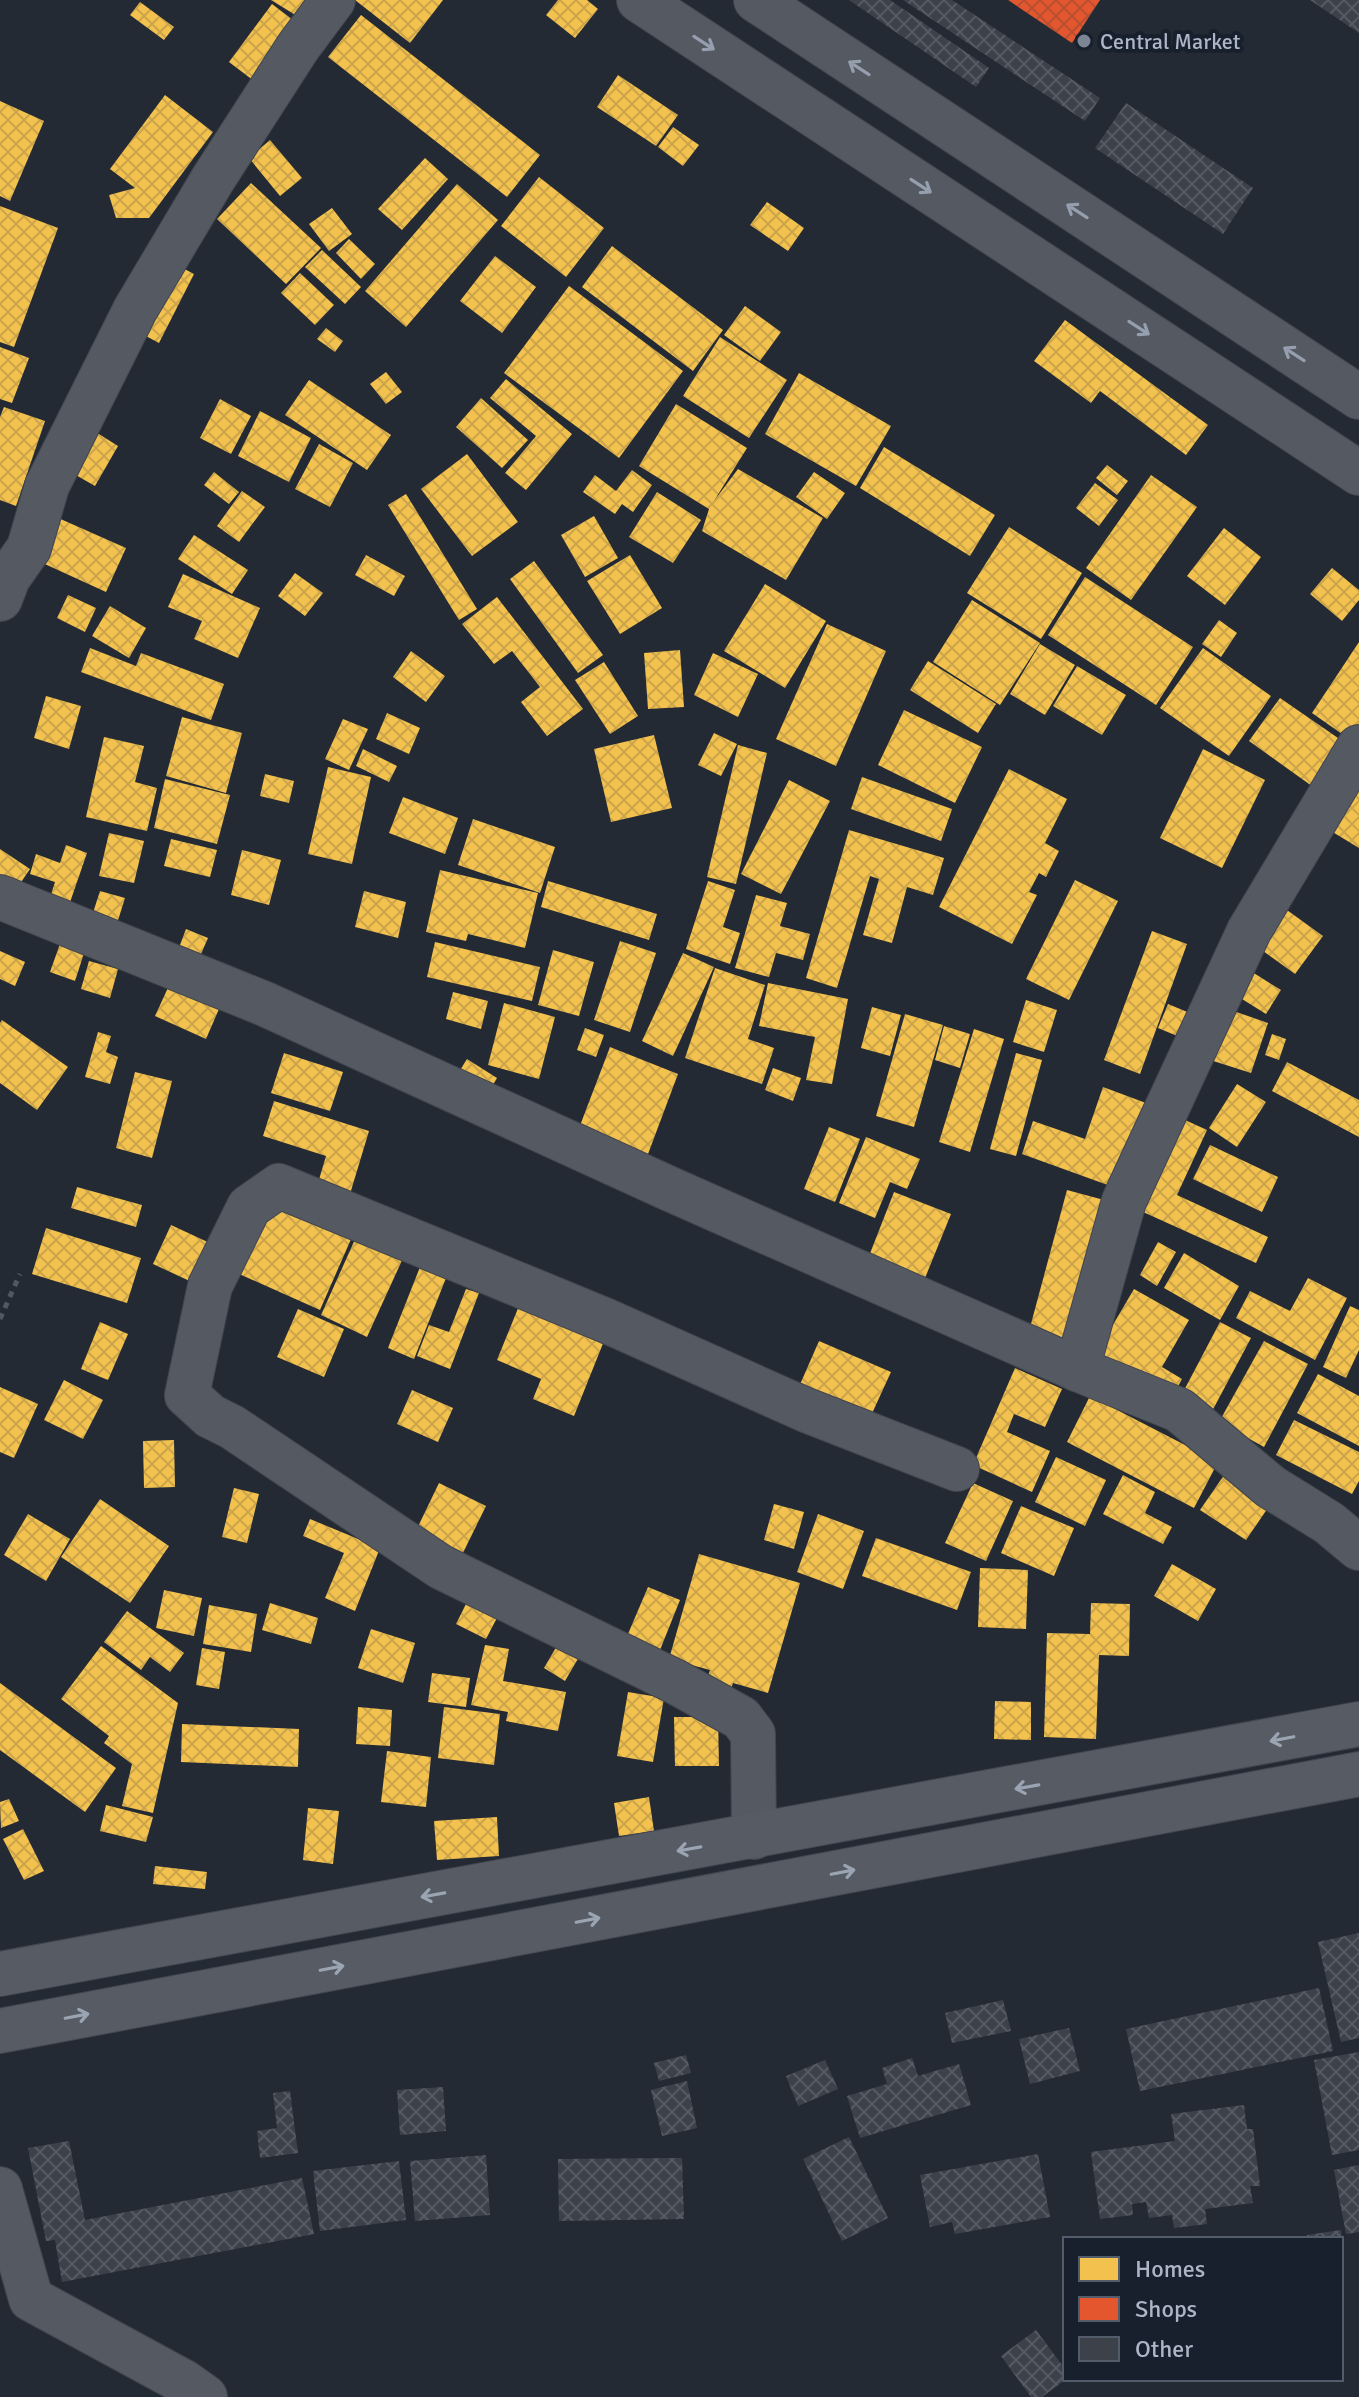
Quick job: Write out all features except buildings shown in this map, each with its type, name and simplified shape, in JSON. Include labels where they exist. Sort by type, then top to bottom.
[{"type":"main road","points":[[0,1974],[1359,1724]]},
{"type":"main road","points":[[0,2031],[1359,1774]]},
{"type":"street","points":[[0,599],[8,578],[29,548],[47,486],[135,310],[230,153],[298,47],[333,0]]},
{"type":"street","points":[[639,0],[1359,473]]},
{"type":"street","points":[[756,0],[1359,397]]},
{"type":"street","points":[[1077,1369],[1124,1201],[1249,931],[1359,747]]},
{"type":"street","points":[[0,897],[265,1004],[670,1189],[1077,1369],[1179,1410],[1271,1487],[1329,1523],[1359,1548]]},
{"type":"street","points":[[754,1837],[753,1734],[741,1718],[674,1681],[441,1567],[232,1427],[210,1416],[187,1395],[210,1286],[249,1207],[279,1186],[607,1321],[806,1410],[957,1469]]},
{"type":"street","points":[[0,2189],[31,2299],[184,2382],[205,2397]]},
{"type":"path","points":[[0,1319],[20,1274]]},
{"type":"place","name":"Central Market","points":[[1084,41]]}]
